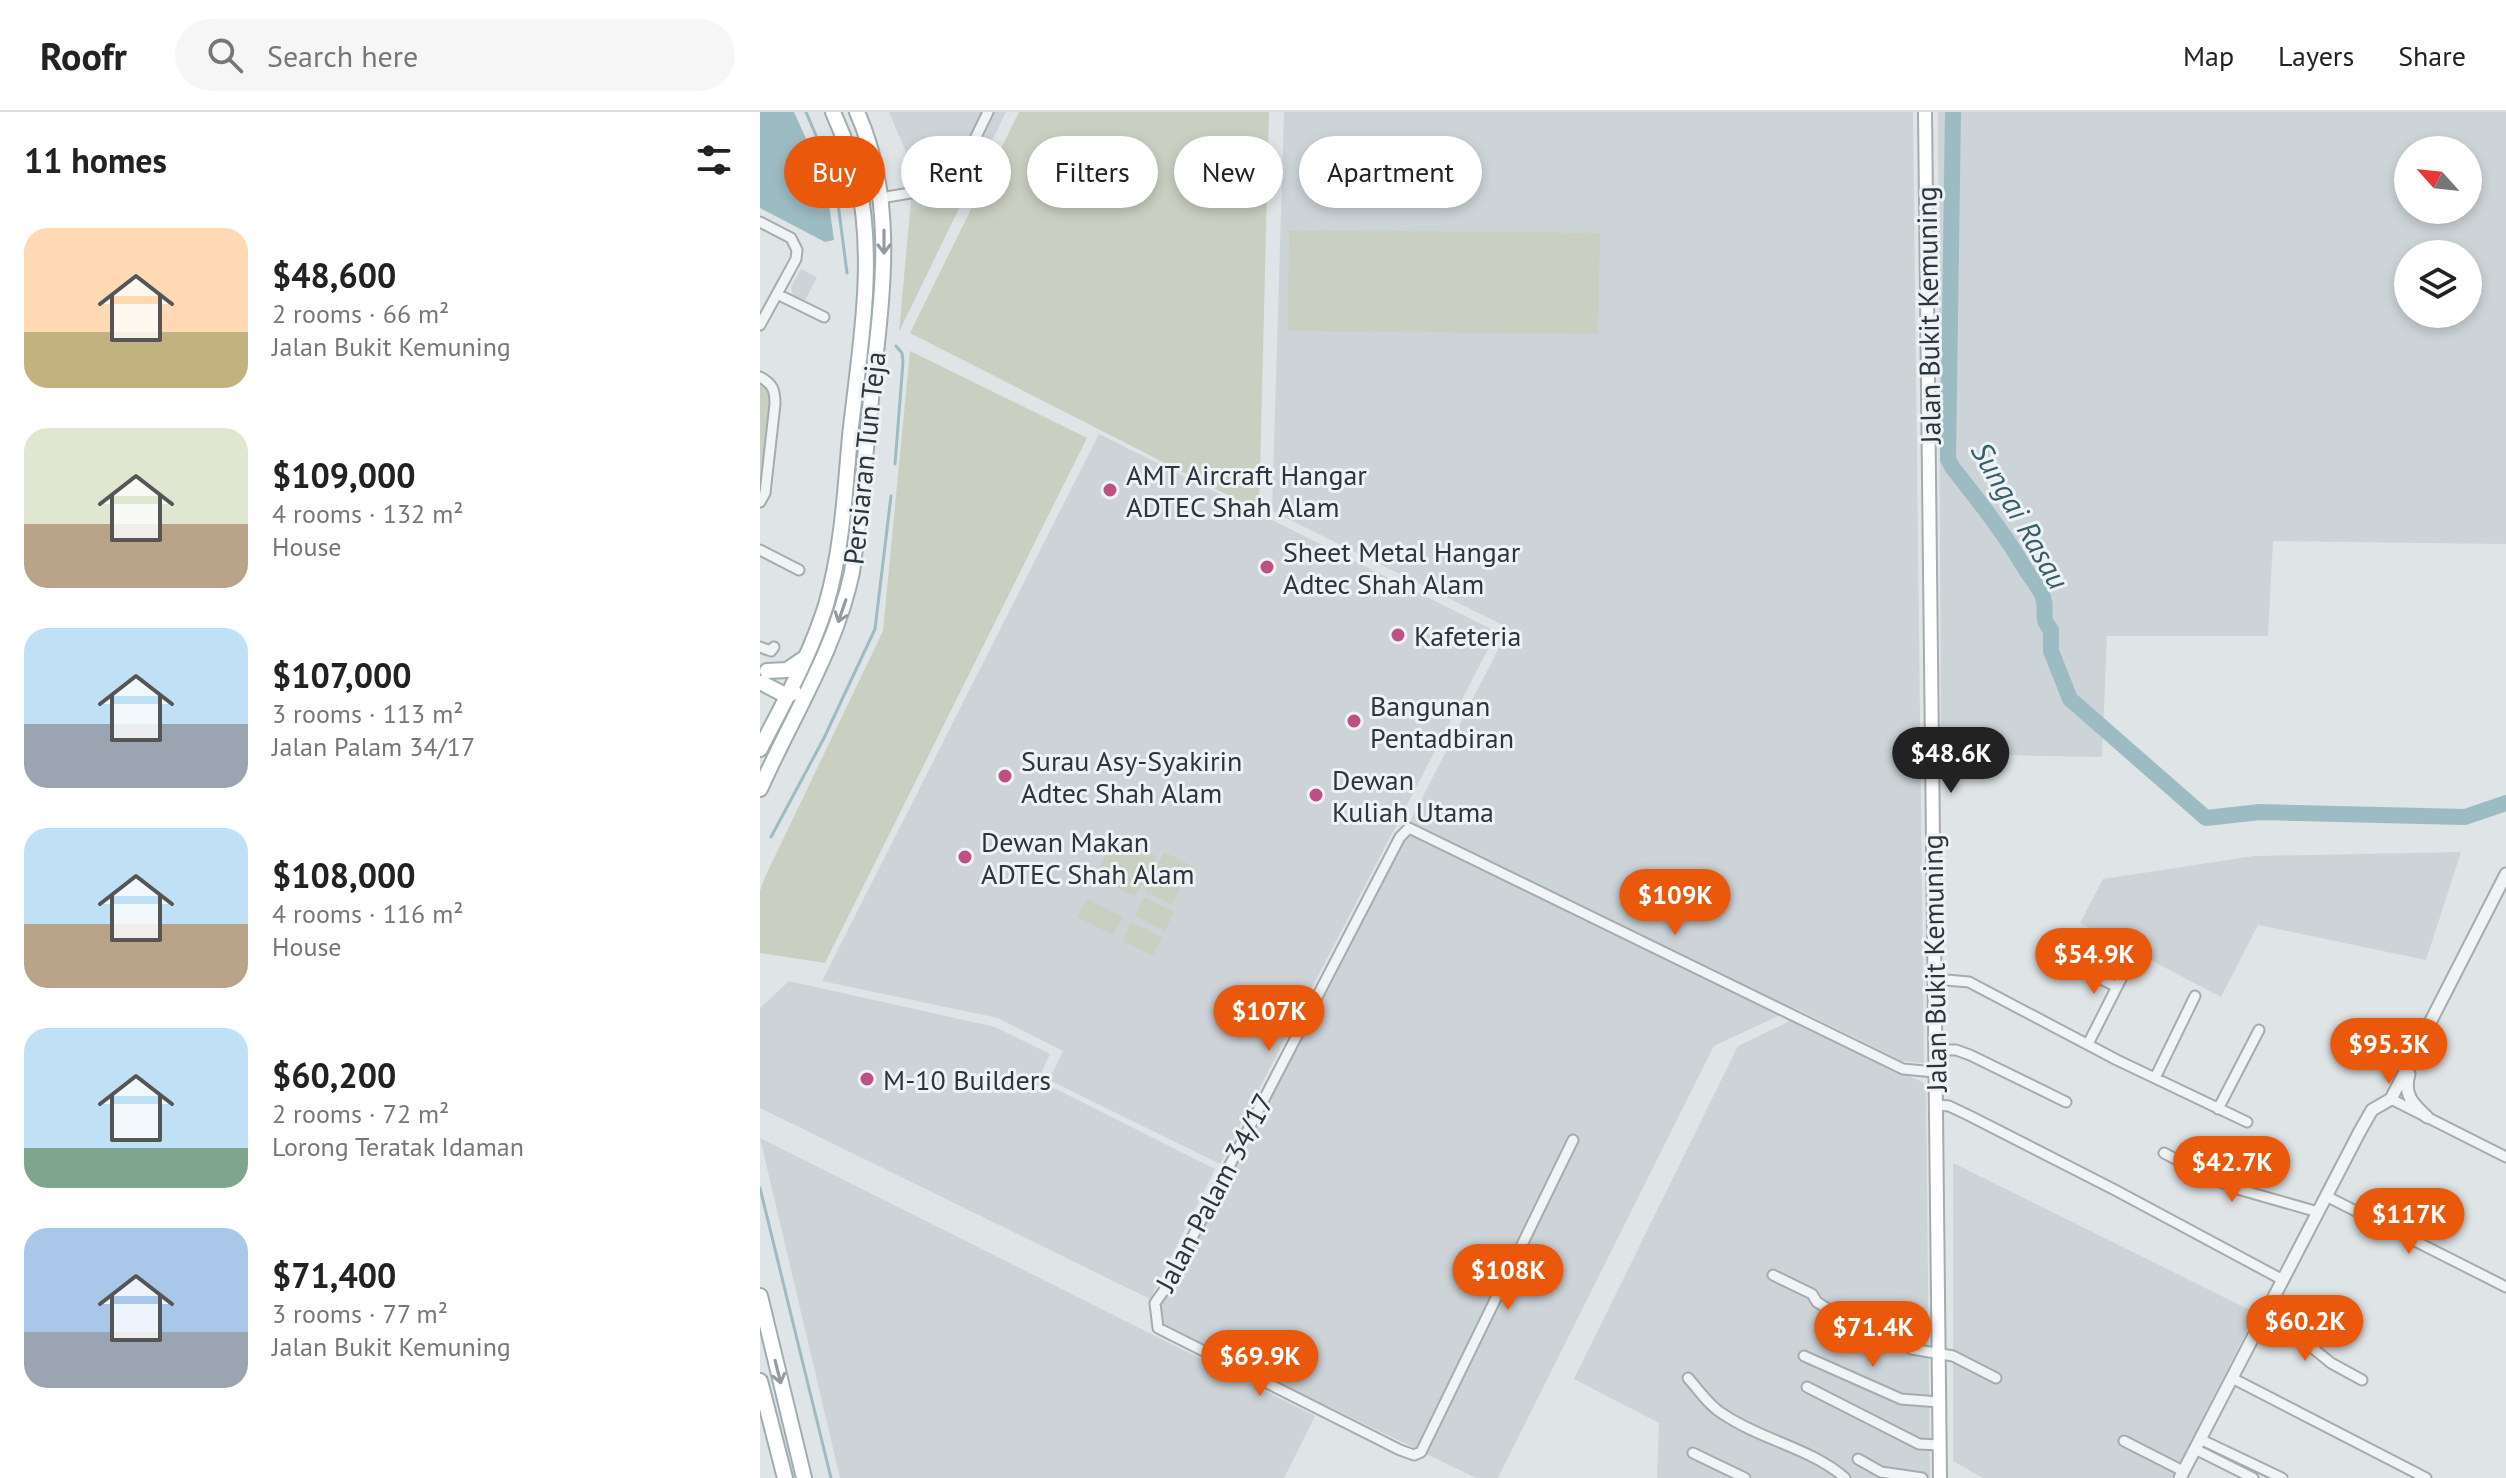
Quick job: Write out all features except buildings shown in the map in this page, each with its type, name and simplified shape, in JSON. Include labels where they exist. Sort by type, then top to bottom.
[{"type":"main road","name":"Persiaran Tun Teja","points":[[760,789],[827,601],[837,549],[862,331],[865,233],[858,178],[833,112]]},
{"type":"main road","name":"Persiaran Tun Teja","points":[[858,112],[866,136]]},
{"type":"main road","name":"Jalan Bukit Kemuning","points":[[1925,112],[1940,1478]]},
{"type":"main road","name":"Persiaran Tun Teja","points":[[760,749],[774,721],[830,643],[845,604],[852,572],[883,284],[882,208]]},
{"type":"main road","points":[[762,676],[787,670],[808,656]]},
{"type":"main road","points":[[762,676],[795,692]]},
{"type":"main road","points":[[762,676],[772,700],[774,721]]},
{"type":"main road","points":[[760,1296],[804,1478]]},
{"type":"main road","points":[[760,1381],[785,1478]]},
{"type":"street","points":[[885,197],[939,188],[956,178],[988,112]]},
{"type":"street","points":[[760,222],[791,238],[797,250],[796,259],[760,325]]},
{"type":"street","points":[[777,294],[824,317]]},
{"type":"street","points":[[760,377],[770,382],[775,391],[775,404],[765,493],[760,502]]},
{"type":"street","points":[[760,550],[799,570]]},
{"type":"street","points":[[760,647],[771,651],[774,647]]},
{"type":"street","name":"Jalan Palam 34/17","points":[[1573,1140],[1421,1452],[1414,1455],[1158,1328],[1155,1303],[1167,1286],[1400,837],[1409,828],[1903,1069],[1935,1072]]},
{"type":"street","points":[[2124,1441],[2182,1474],[2366,1119],[2372,1110],[2391,1099],[2506,874]]},
{"type":"street","points":[[2088,1044],[2129,963]]},
{"type":"street","points":[[2071,964],[2117,987]]},
{"type":"street","points":[[1935,979],[1969,982],[2247,1122]]},
{"type":"street","points":[[2155,1078],[2195,996]]},
{"type":"street","points":[[2218,1109],[2259,1030]]},
{"type":"street","points":[[2421,1040],[2406,1090],[2415,1106],[2427,1117]]},
{"type":"street","points":[[1935,1050],[1956,1050],[1970,1055],[2066,1102]]},
{"type":"street","points":[[2391,1099],[2506,1157]]},
{"type":"street","points":[[1936,1105],[1949,1106],[1970,1116],[2283,1280]]},
{"type":"street","points":[[2164,1153],[2241,1190],[2318,1212]]},
{"type":"street","points":[[2326,1196],[2506,1287]]},
{"type":"street","points":[[1773,1275],[1812,1294],[1817,1302],[1831,1311],[1912,1349],[1953,1356],[1996,1378]]},
{"type":"street","points":[[2259,1326],[2304,1341],[2331,1363],[2362,1380]]},
{"type":"street","points":[[1804,1356],[1901,1399],[1939,1402]]},
{"type":"street","points":[[1688,1378],[1720,1413],[1786,1447],[1831,1465],[1845,1478]]},
{"type":"street","points":[[2232,1378],[2426,1478]]},
{"type":"street","points":[[1807,1387],[1919,1444],[1939,1445]]},
{"type":"street","points":[[2198,1444],[2253,1478]]},
{"type":"street","points":[[2198,1444],[2282,1478]]},
{"type":"street","points":[[1693,1453],[1745,1478]]},
{"type":"street","points":[[1858,1459],[1879,1475],[1922,1478]]},
{"type":"street","points":[[773,1478],[780,1462]]},
{"type":"shaded area","points":[[889,112],[1006,112],[994,136],[901,136],[901,140]]},
{"type":"shaded area","points":[[1019,112],[1269,112],[1268,136],[1174,136],[1174,208],[1267,208],[1259,511],[910,333],[972,208],[1011,208],[1011,136],[1007,136]]},
{"type":"shaded area","points":[[1284,112],[1913,112],[1924,1063],[1902,1061],[1795,1008],[1714,1046],[1498,1478],[1476,1478],[1162,1326],[1159,1303],[1294,1049],[1509,628],[1272,511]]},
{"type":"shaded area","points":[[1938,112],[2506,112],[2506,544],[2273,541],[2268,636],[2107,636],[2102,757],[1941,754]]},
{"type":"shaded area","points":[[959,208],[899,332],[910,211]]},
{"type":"shaded area","points":[[1289,230],[1600,233],[1598,334],[1288,331]]},
{"type":"shaded area","points":[[801,269],[817,277],[805,301],[793,295],[791,287]]},
{"type":"shaded area","points":[[910,351],[1087,438],[825,963],[760,953],[760,891],[765,877],[883,631]]},
{"type":"shaded area","points":[[760,384],[768,389],[771,400],[760,490]]},
{"type":"shaded area","points":[[1099,434],[1497,632],[1220,1164],[1049,1080],[1063,1051],[998,1018],[822,981]]},
{"type":"shaded area","points":[[1116,835],[1156,856],[1135,897],[1094,877]]},
{"type":"shaded area","points":[[1164,852],[1192,866],[1183,883],[1156,869]]},
{"type":"shaded area","points":[[2461,852],[2426,960],[2258,925],[2221,997],[2080,923],[2103,879],[2254,856]]},
{"type":"shaded area","points":[[1154,873],[1181,887],[1172,905],[1145,891]]},
{"type":"shaded area","points":[[1144,897],[1174,912],[1165,931],[1135,916]]},
{"type":"shaded area","points":[[1087,899],[1123,917],[1113,935],[1077,917]]},
{"type":"shaded area","points":[[1131,922],[1162,937],[1153,956],[1122,941]]},
{"type":"shaded area","points":[[789,981],[995,1027],[1050,1054],[1038,1080],[1215,1169],[1150,1299],[760,1108],[760,1008]]},
{"type":"shaded area","points":[[1794,1019],[1926,1084],[1930,1478],[1657,1478],[1659,1423],[1574,1379],[1738,1046]]},
{"type":"shaded area","points":[[760,1138],[1315,1416],[1284,1478],[840,1478]]},
{"type":"shaded area","points":[[1953,1163],[2256,1313],[2172,1478],[1983,1478],[1953,1461]]},
{"type":"water","points":[[760,112],[794,112],[805,136],[784,136],[784,208],[830,208],[834,240],[825,242],[760,208]]},
{"type":"waterway","points":[[806,112],[835,180],[847,273]]},
{"type":"waterway","name":"Sungai Rasau","points":[[1953,112],[1948,459],[2041,593],[2045,621],[2051,630],[2051,651],[2070,699],[2206,818],[2260,812],[2465,817],[2506,803]]},
{"type":"waterway","points":[[895,464],[903,362],[902,353],[896,346]]},
{"type":"waterway","points":[[771,837],[824,738],[875,629],[891,496]]},
{"type":"waterway","points":[[760,1188],[831,1478]]},
{"type":"place","name":"AMT Aircraft Hangar ADTEC Shah Alam","points":[[1110,490]]},
{"type":"place","name":"Sheet Metal Hangar Adtec Shah Alam","points":[[1267,567]]},
{"type":"place","name":"Kafeteria","points":[[1398,635]]},
{"type":"place","name":"Bangunan Pentadbiran","points":[[1354,721]]},
{"type":"place","name":"Surau Asy-Syakirin Adtec Shah Alam","points":[[1005,776]]},
{"type":"place","name":"Dewan Kuliah Utama","points":[[1316,795]]},
{"type":"place","name":"Dewan Makan ADTEC Shah Alam","points":[[965,857]]},
{"type":"place","name":"M-10 Builders","points":[[867,1079]]}]
